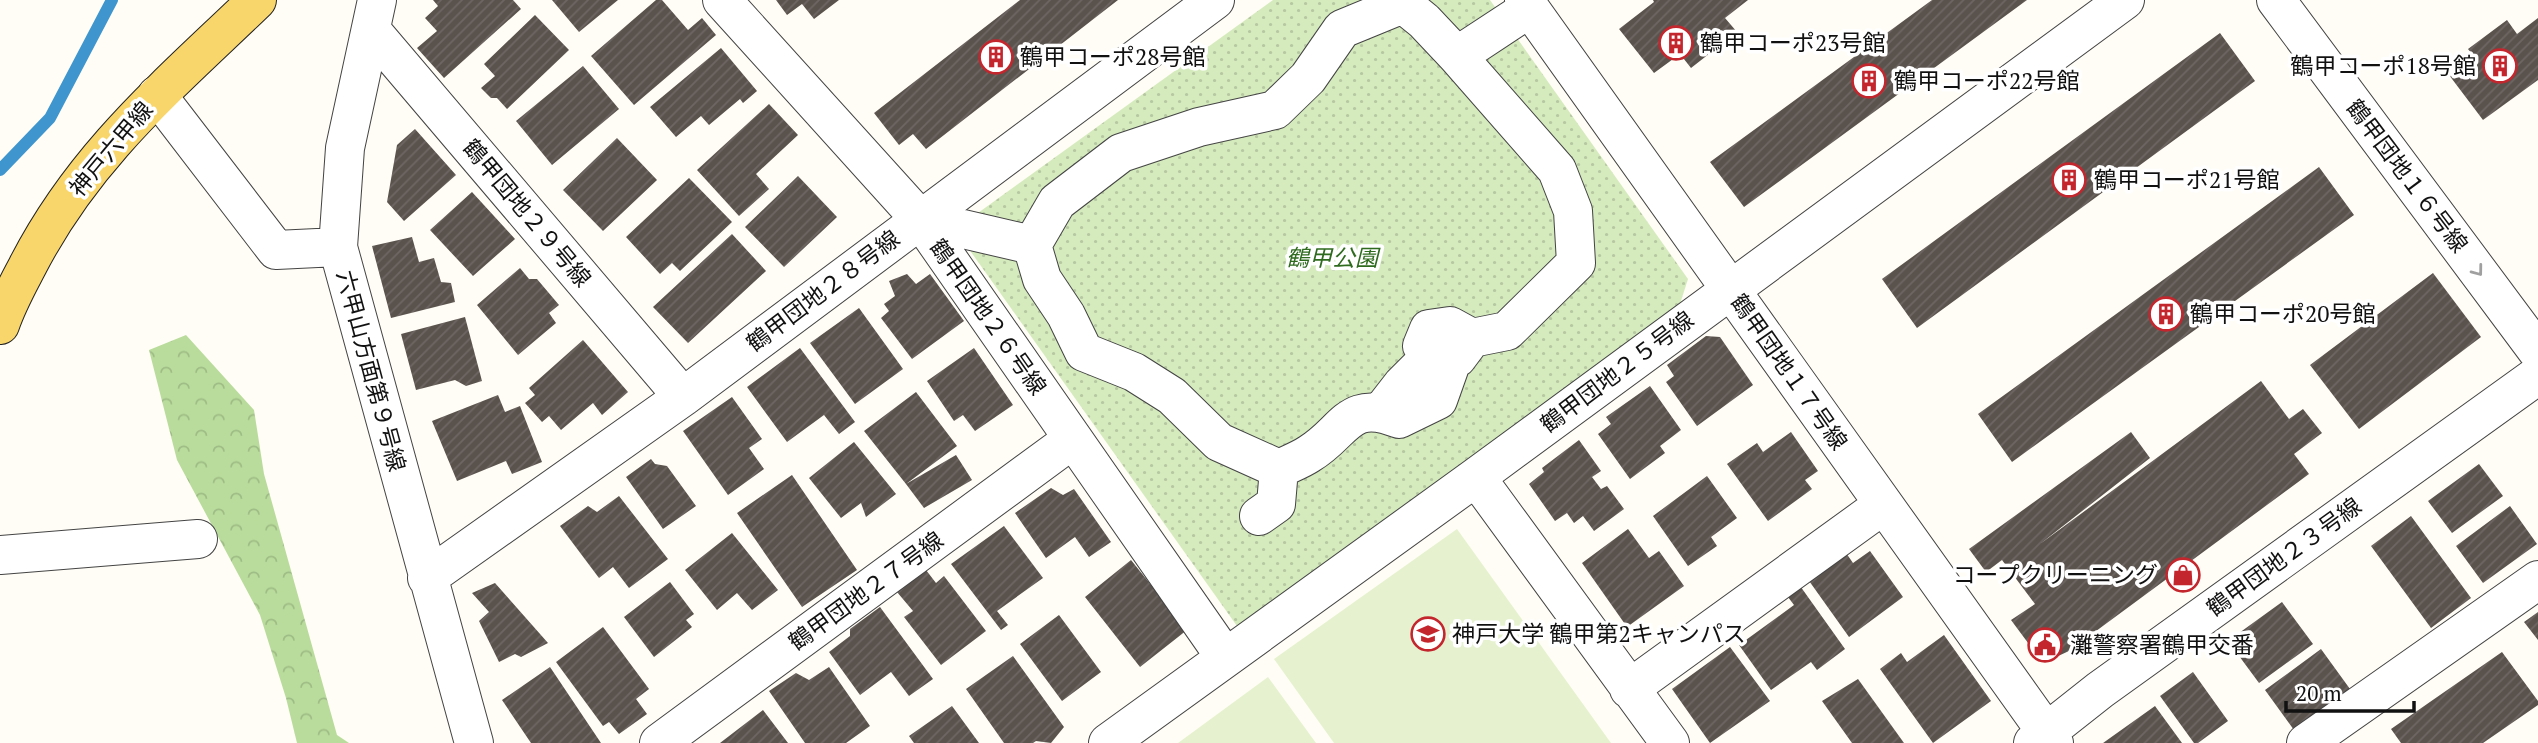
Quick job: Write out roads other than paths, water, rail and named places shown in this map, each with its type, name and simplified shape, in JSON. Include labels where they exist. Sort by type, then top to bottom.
[{"type":"main road","name":"神戸六甲線","points":[[0,325],[7,304],[38,244],[75,188],[106,148],[157,95],[257,0]]},
{"type":"street","name":"鶴甲団地２６号線","points":[[722,0],[920,219],[1225,657]]},
{"type":"street","name":"鶴甲団地２８号線","points":[[426,578],[683,397],[1216,0]]},
{"type":"street","name":"鶴甲団地２５号線","points":[[1108,743],[1476,477],[2124,0]]},
{"type":"street","name":"鶴甲団地１６号線","points":[[2276,0],[2538,352]]},
{"type":"street","points":[[1403,4],[1457,56],[1557,170],[1573,211],[1576,263],[1507,331],[1472,338],[1439,364],[1438,400],[1399,419],[1381,412],[1355,415],[1311,454],[1279,469],[1219,442],[1172,396],[1134,372],[1084,352],[1066,315],[1042,279],[1032,245],[1057,202],[1121,153],[1199,127],[1275,110],[1308,78],[1342,29],[1403,4]]},
{"type":"street","points":[[1457,56],[1527,4]]},
{"type":"street","name":"鶴甲団地１７号線","points":[[1527,4],[1883,505],[2045,740]]},
{"type":"street","points":[[338,247],[345,148],[374,15]]},
{"type":"street","name":"鶴甲団地２９号線","points":[[374,15],[683,397]]},
{"type":"street","name":"六甲山方面第９号線","points":[[157,95],[276,250],[338,247],[426,578],[474,743]]},
{"type":"street","points":[[920,219],[1032,245]]},
{"type":"street","name":"鶴甲団地２３号線","points":[[2045,740],[2100,690],[2538,375]]},
{"type":"street","name":"鶴甲団地２７号線","points":[[659,743],[1073,439]]},
{"type":"street","points":[[1259,516],[1276,503],[1279,469]]},
{"type":"street","points":[[1476,477],[1670,743]]},
{"type":"street","points":[[1629,689],[1883,505]]},
{"type":"street","points":[[0,555],[198,539]]},
{"type":"street","points":[[2306,743],[2538,580]]},
{"type":"waterway","points":[[0,170],[50,118],[112,0]]},
{"type":"place","name":"鶴甲コーポ23号館","points":[[1676,43]]},
{"type":"place","name":"鶴甲コーポ28号館","points":[[996,57]]},
{"type":"place","name":"鶴甲コーポ18号館","points":[[2500,66]]},
{"type":"place","name":"鶴甲コーポ22号館","points":[[1869,81]]},
{"type":"place","name":"鶴甲コーポ21号館","points":[[2069,180]]},
{"type":"place","name":"鶴甲コーポ20号館","points":[[2166,314]]},
{"type":"place","name":"コープクリーニング","points":[[2183,575]]},
{"type":"place","name":"神戸大学 鶴甲第2キャンパス","points":[[1428,634]]},
{"type":"place","name":"灘警察署鶴甲交番","points":[[2045,645]]},
{"type":"park label","name":"鶴甲公園","points":[[1332,258]]}]
